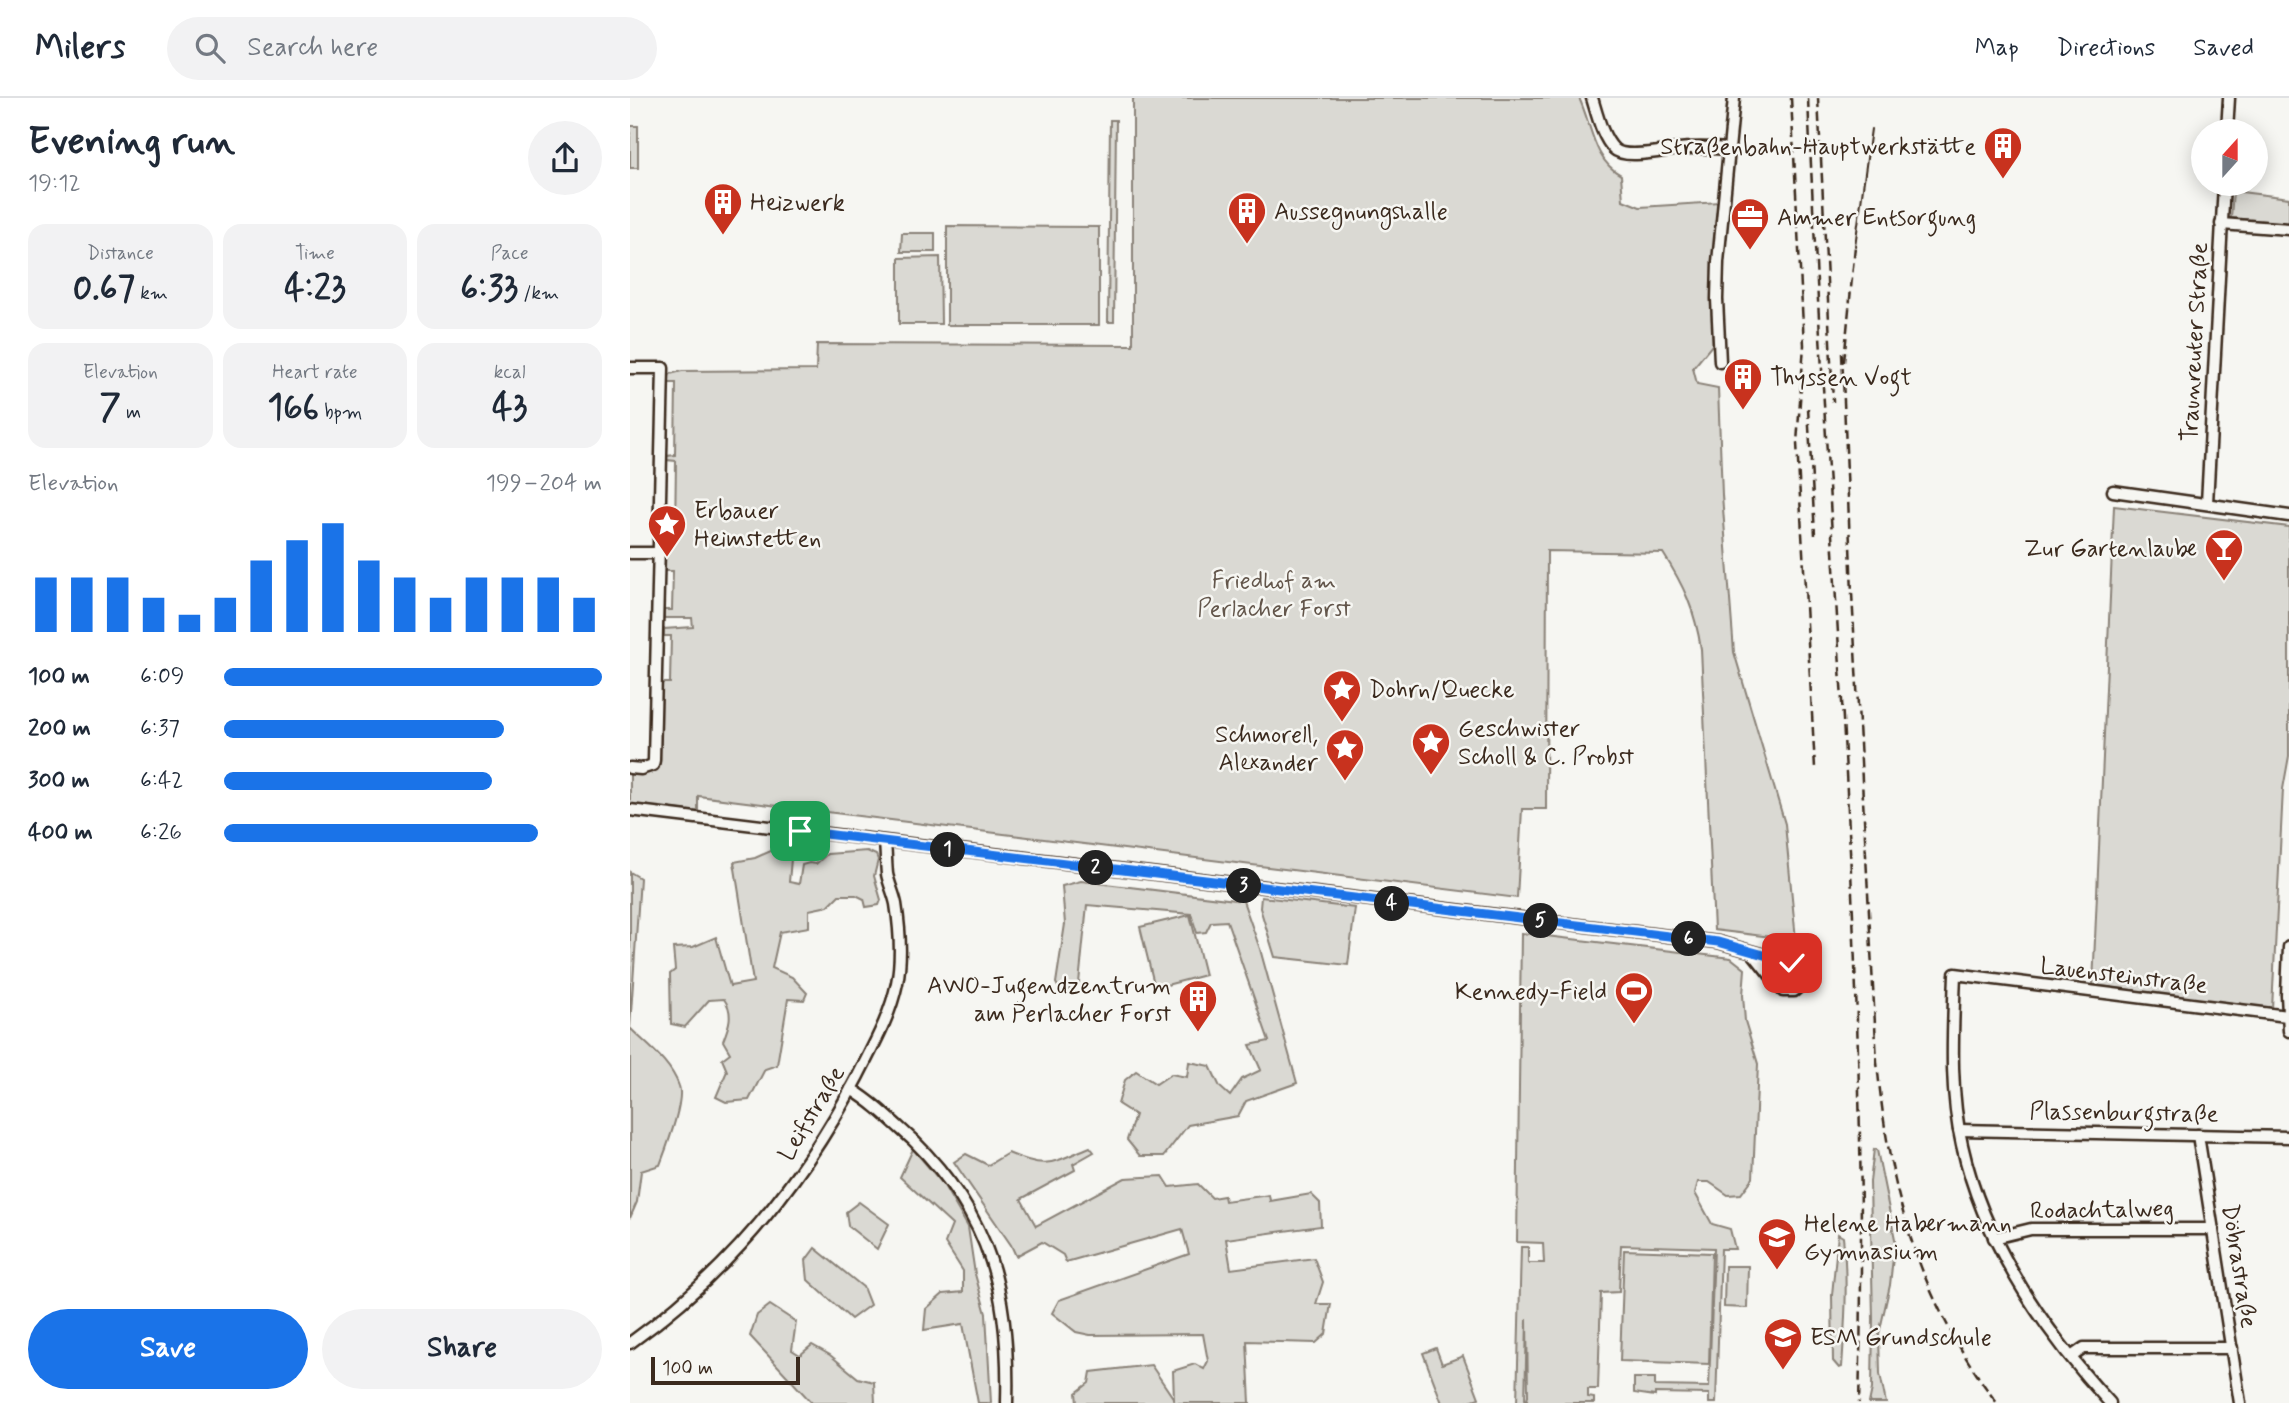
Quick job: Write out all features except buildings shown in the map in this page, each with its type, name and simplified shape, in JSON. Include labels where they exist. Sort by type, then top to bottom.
[{"type":"street","points":[[1592,98],[1607,140],[1620,154],[1691,148],[1729,149]]},
{"type":"street","points":[[1720,362],[1717,299],[1734,98]]},
{"type":"street","points":[[2228,119],[2229,98]]},
{"type":"street","name":"Traunreuter Straße","points":[[2207,503],[2223,196]]},
{"type":"street","points":[[2221,225],[2289,229]]},
{"type":"street","points":[[630,368],[663,368],[655,751],[653,765],[641,769],[630,768]]},
{"type":"street","points":[[2113,491],[2289,516]]},
{"type":"street","points":[[630,553],[660,553]]},
{"type":"street","points":[[630,810],[1718,942],[1792,963],[1802,973],[1802,984],[1794,991],[1778,988],[1752,952]]},
{"type":"street","name":"Leifstraße","points":[[630,1343],[684,1302],[733,1256],[763,1223],[814,1153],[851,1089],[883,1026],[897,982],[900,942],[888,876],[886,842]]},
{"type":"street","points":[[2289,947],[2289,1031]]},
{"type":"street","name":"Lauensteinstraße","points":[[1959,1130],[1953,1070],[1955,974],[2287,1016]]},
{"type":"street","points":[[851,1089],[877,1108],[920,1147],[955,1188],[968,1209],[987,1250],[1004,1310],[1007,1403]]},
{"type":"street","points":[[1959,1130],[1969,1171],[1993,1238],[2020,1286],[2071,1357],[2110,1403]]},
{"type":"street","name":"Plassenburgstraße","points":[[1959,1130],[2289,1137]]},
{"type":"street","name":"Döbrastraße","points":[[2198,1135],[2240,1403]]},
{"type":"street","name":"Rodachtalweg","points":[[1993,1238],[2031,1230],[2213,1229]]},
{"type":"street","points":[[2071,1357],[2084,1348],[2232,1348]]},
{"type":"green space","name":"Friedhof am Perlacher Forst","points":[[1133,98],[1579,98],[1599,151],[1604,160],[1621,175],[1623,200],[1640,207],[1719,202],[1711,300],[1713,344],[1693,368],[1697,384],[1718,388],[1722,495],[1734,652],[1785,824],[1796,940],[1714,930],[1701,649],[1688,599],[1663,553],[1547,551],[1546,809],[1522,809],[1517,898],[698,796],[698,812],[630,804],[630,770],[650,772],[657,769],[662,683],[670,683],[671,636],[664,636],[664,629],[693,627],[692,618],[664,618],[664,610],[672,610],[673,571],[665,571],[666,532],[675,532],[676,461],[667,460],[667,456],[675,455],[676,383],[667,383],[670,374],[682,371],[816,370],[817,344],[1133,345]]},
{"type":"green space","points":[[1110,120],[1116,120],[1114,322],[1108,322]]},
{"type":"green space","points":[[630,126],[638,126],[638,168],[630,168]]},
{"type":"green space","points":[[2233,196],[2289,198],[2289,223],[2231,218]]},
{"type":"green space","points":[[947,226],[1099,227],[1099,325],[947,325]]},
{"type":"green space","points":[[902,233],[935,233],[935,252],[901,252]]},
{"type":"green space","points":[[940,257],[941,324],[899,324],[899,258]]},
{"type":"green space","points":[[2114,506],[2289,527],[2289,756],[2283,789],[2272,1009],[2093,985]]},
{"type":"green space","points":[[773,850],[791,859],[789,882],[799,884],[802,865],[816,864],[827,854],[867,851],[876,855],[878,860],[874,876],[881,900],[879,905],[866,907],[864,899],[856,895],[839,895],[828,906],[809,910],[809,927],[780,932],[772,968],[792,977],[807,993],[804,1000],[788,999],[777,1065],[765,1069],[749,1100],[726,1102],[716,1097],[727,1071],[722,1059],[730,1053],[723,1041],[729,1025],[729,1009],[724,999],[709,1000],[685,1027],[671,1024],[670,974],[675,970],[673,948],[693,947],[716,937],[730,986],[753,982],[734,862],[755,858]]},
{"type":"green space","points":[[630,872],[640,878],[630,1028]]},
{"type":"green space","points":[[1081,881],[1243,901],[1260,949],[1297,1083],[1246,1101],[1238,1116],[1188,1125],[1164,1156],[1140,1156],[1127,1140],[1135,1115],[1118,1104],[1125,1080],[1136,1071],[1156,1084],[1171,1074],[1187,1077],[1189,1062],[1210,1066],[1220,1087],[1230,1096],[1242,1079],[1261,1070],[1250,1045],[1269,1041],[1227,921],[1211,922],[1206,932],[1197,933],[1191,914],[1087,905],[1079,983],[1062,994],[1056,983],[1065,924],[1062,886]]},
{"type":"green space","points":[[1261,897],[1355,908],[1348,965],[1275,957],[1260,908]]},
{"type":"green space","points":[[1190,915],[1205,975],[1155,988],[1140,927]]},
{"type":"green space","points":[[1521,933],[1731,958],[1745,969],[1745,1021],[1758,1064],[1753,1178],[1741,1194],[1728,1195],[1709,1182],[1698,1182],[1695,1193],[1712,1224],[1730,1229],[1735,1249],[1721,1249],[1716,1403],[1709,1403],[1709,1394],[1655,1393],[1655,1396],[1634,1393],[1634,1378],[1655,1378],[1655,1386],[1709,1387],[1714,1248],[1621,1245],[1619,1292],[1601,1293],[1598,1389],[1588,1389],[1588,1397],[1594,1398],[1594,1403],[1526,1403],[1527,1319],[1525,1403],[1517,1403],[1521,1247],[1528,1247],[1528,1263],[1544,1263],[1543,1243],[1517,1242]]},
{"type":"green space","points":[[1779,967],[1794,971],[1798,976],[1796,983],[1791,986],[1784,985],[1776,973]]},
{"type":"green space","points":[[630,1028],[664,1061],[675,1077],[680,1093],[674,1125],[660,1165],[641,1171],[637,1202],[630,1218]]},
{"type":"green space","points":[[1090,1147],[1094,1152],[1073,1164],[1075,1170],[1021,1199],[1036,1226],[1125,1178],[1163,1176],[1170,1187],[1198,1184],[1212,1198],[1224,1196],[1225,1201],[1269,1195],[1270,1201],[1311,1194],[1320,1203],[1321,1226],[1226,1239],[1231,1269],[1314,1258],[1323,1282],[1316,1304],[1331,1304],[1326,1334],[1316,1343],[1247,1341],[1250,1403],[1077,1403],[1076,1393],[1089,1383],[1091,1372],[1151,1365],[1174,1399],[1173,1371],[1195,1364],[1204,1369],[1208,1361],[1203,1334],[1090,1335],[1076,1332],[1052,1313],[1059,1300],[1189,1254],[1182,1229],[1066,1262],[1063,1255],[1042,1242],[1016,1256],[954,1162],[966,1154],[988,1165],[1008,1153],[1041,1163],[1057,1160]]},
{"type":"green space","points":[[913,1149],[943,1184],[968,1227],[975,1274],[986,1314],[991,1403],[978,1403],[963,1324],[924,1330],[926,1309],[943,1294],[963,1292],[963,1271],[945,1243],[952,1225],[900,1177]]},
{"type":"green space","points":[[1874,1149],[1877,1150],[1895,1239],[1890,1285],[1879,1334],[1880,1374],[1886,1403],[1869,1403],[1872,1389],[1873,1319],[1870,1182]]},
{"type":"green space","points":[[859,1202],[889,1224],[877,1249],[848,1226],[846,1212]]},
{"type":"green space","points":[[1838,1234],[1843,1237],[1846,1286],[1842,1367],[1839,1368],[1833,1361],[1832,1295]]},
{"type":"green space","points":[[815,1248],[863,1287],[870,1305],[851,1319],[808,1280],[806,1260]]},
{"type":"green space","points":[[1624,1250],[1712,1253],[1709,1364],[1620,1361]]},
{"type":"green space","points":[[1725,1266],[1748,1266],[1747,1308],[1724,1307]]},
{"type":"green space","points":[[770,1305],[796,1322],[792,1350],[800,1355],[812,1345],[830,1355],[858,1378],[874,1382],[875,1403],[812,1403],[750,1336],[757,1315]]},
{"type":"green space","points":[[1436,1348],[1442,1364],[1463,1356],[1479,1398],[1464,1403],[1442,1403],[1423,1353]]},
{"type":"tram line","points":[[1855,246],[1871,129]]},
{"type":"railway","points":[[1791,98],[1804,345],[1797,443],[1815,768]]},
{"type":"railway","points":[[1808,98],[1853,913],[1859,1076],[1859,1403]]},
{"type":"railway","points":[[1818,98],[1833,402]]},
{"type":"railway","points":[[1844,362],[1855,246]]},
{"type":"railway","points":[[1842,353],[1852,593],[1877,1062],[1882,1109],[1899,1199],[1927,1283],[1947,1324],[1997,1403]]},
{"type":"railway","points":[[1808,408],[1815,535]]},
{"type":"place","name":"Straßenbahn-Hauptwerkstätte","points":[[2003,180]]},
{"type":"place","name":"Heizwerk","points":[[723,236]]},
{"type":"place","name":"Aussegnungshalle","points":[[1247,245]]},
{"type":"place","name":"Ammer Entsorgung","points":[[1750,251]]},
{"type":"place","name":"Thyssen Vogt","points":[[1743,411]]},
{"type":"place","name":"Erbauer Heimstetten","points":[[667,558]]},
{"type":"place","name":"Zur Gartenlaube","points":[[2224,582]]},
{"type":"place","name":"Dohrn/Quecke","points":[[1342,723]]},
{"type":"place","name":"Geschwister Scholl & C. Probst","points":[[1431,776]]},
{"type":"place","name":"Schmorell, Alexander","points":[[1345,782]]},
{"type":"place","name":"Kennedy-Field","points":[[1634,1025]]},
{"type":"place","name":"AWO-Jugendzentrum am Perlacher Forst","points":[[1198,1033]]},
{"type":"place","name":"Helene Habermann Gymnasium","points":[[1777,1271]]},
{"type":"place","name":"ESM Grundschule","points":[[1783,1371]]},
{"type":"route","points":[[800,831],[1718,942],[1792,963]]}]
